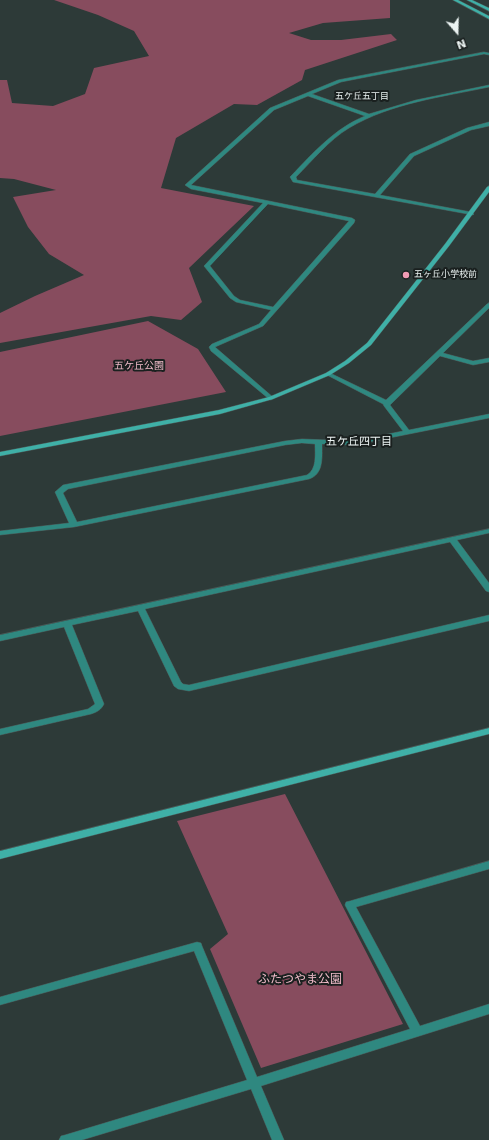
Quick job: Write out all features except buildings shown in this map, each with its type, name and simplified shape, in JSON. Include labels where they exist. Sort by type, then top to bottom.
[{"type":"street","points":[[455,0],[489,18]]},
{"type":"street","points":[[469,0],[489,10]]},
{"type":"street","points":[[271,398],[213,350],[212,347],[261,325],[352,222],[352,220],[191,187],[188,185],[272,109],[345,80],[484,53],[489,54]]},
{"type":"street","points":[[471,214],[295,181],[293,177],[314,155],[348,126],[370,116],[420,100],[489,86]]},
{"type":"street","points":[[309,95],[370,116]]},
{"type":"street","points":[[376,196],[412,155],[469,129],[489,124]]},
{"type":"street","points":[[0,454],[220,412],[289,392],[328,374],[347,362],[369,344],[471,214],[489,188]]},
{"type":"street","points":[[267,202],[207,266],[232,297],[238,301],[274,309]]},
{"type":"street","points":[[387,403],[489,305]]},
{"type":"street","points":[[439,354],[474,363],[489,360]]},
{"type":"street","points":[[328,374],[387,403],[386,405],[407,432]]},
{"type":"street","points":[[74,525],[59,492],[66,487],[285,443],[354,443],[489,416]]},
{"type":"street","points":[[0,534],[74,525],[309,477],[314,474],[318,466],[319,442]]},
{"type":"street","points":[[0,638],[489,531]]},
{"type":"street","points":[[452,539],[489,589]]},
{"type":"street","points":[[140,607],[176,684],[181,687],[189,688],[489,618]]},
{"type":"street","points":[[0,732],[91,711],[97,708],[100,704],[67,623]]},
{"type":"street","points":[[0,855],[489,730]]},
{"type":"street","points":[[417,1031],[350,905],[489,865]]},
{"type":"street","points":[[0,1001],[197,946],[278,1140]]},
{"type":"street","points":[[65,1140],[254,1083],[489,1009]]},
{"type":"green space","points":[[54,0],[390,0],[390,18],[323,23],[289,33],[311,40],[341,40],[391,34],[397,40],[305,70],[302,80],[257,105],[234,104],[176,138],[161,188],[254,206],[189,268],[202,302],[181,320],[151,316],[0,343],[0,313],[84,275],[49,254],[28,227],[13,197],[56,190],[14,179],[0,178],[0,80],[7,80],[12,103],[53,106],[85,94],[94,68],[149,56],[134,31],[98,15]]},
{"type":"green space","name":"五ケ丘公園","points":[[148,321],[198,349],[226,392],[0,436],[0,352]]},
{"type":"green space","name":"ふたつやま公園","points":[[285,794],[403,1024],[261,1068],[210,949],[228,934],[177,821]]},
{"type":"place","name":"五ヶ丘小学校前","points":[[406,275]]},
{"type":"district","name":"五ケ丘五丁目","points":[[362,97]]},
{"type":"district","name":"五ケ丘四丁目","points":[[359,442]]}]
